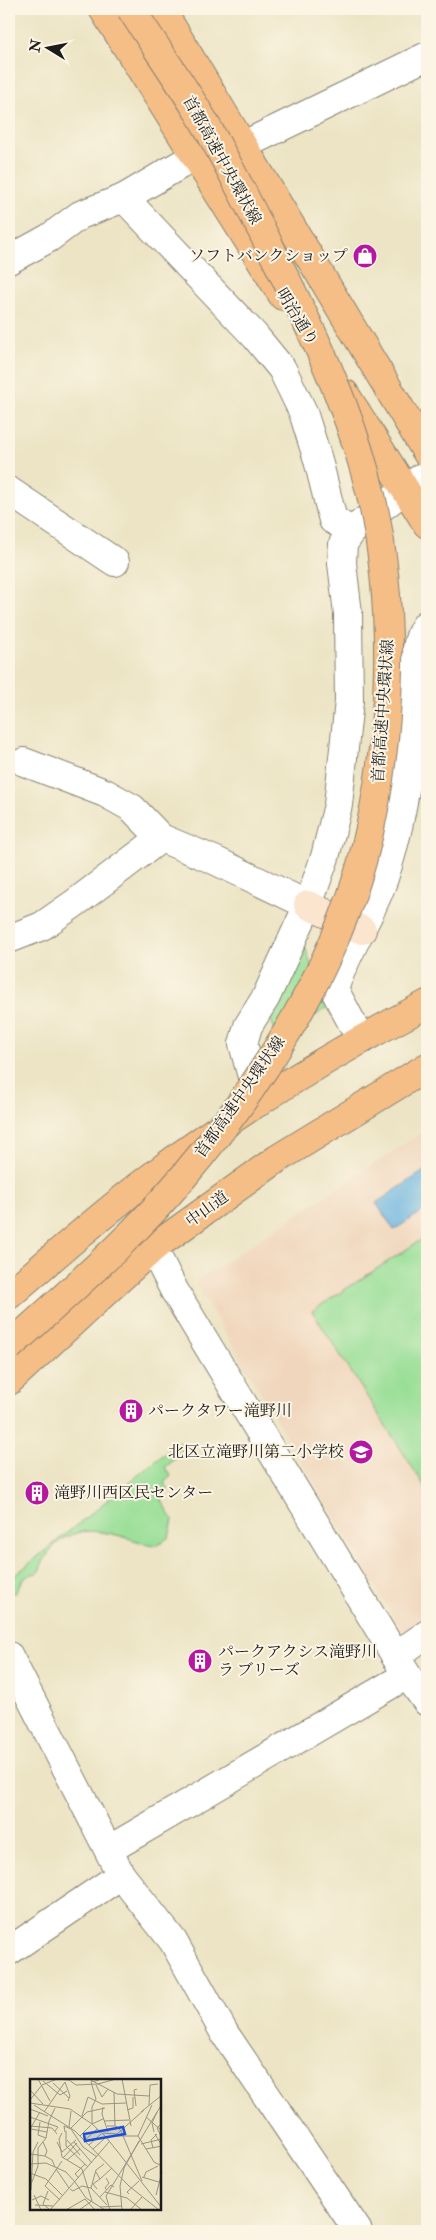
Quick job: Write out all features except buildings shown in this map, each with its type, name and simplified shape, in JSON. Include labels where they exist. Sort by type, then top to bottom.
[{"type":"highway","name":"明治通り","points":[[102,9],[427,524]]},
{"type":"highway","name":"首都高速中央環状線","points":[[9,1338],[115,1241],[150,1203],[214,1127],[270,1045],[305,984],[343,898],[364,822],[378,734],[382,642],[375,554],[368,511],[334,402],[306,335],[251,222],[196,121],[124,9]]},
{"type":"highway","name":"首都高速中央環状線","points":[[9,1347],[119,1245],[156,1207],[220,1130],[277,1047],[314,979],[349,900],[372,823],[380,780],[385,734],[388,641],[387,598],[383,563],[374,509],[364,470],[341,401],[314,335],[202,118],[131,9]]},
{"type":"highway","points":[[161,9],[427,453]]},
{"type":"highway","points":[[11,1287],[153,1175],[259,1102],[361,1040],[427,1004]]},
{"type":"highway","name":"中山道","points":[[9,1381],[153,1248],[277,1159],[427,1067]]},
{"type":"street","points":[[244,145],[427,56]]},
{"type":"street","points":[[9,260],[48,238],[80,215],[124,198],[195,156]]},
{"type":"street","points":[[124,198],[255,336],[282,370],[303,412],[318,460],[333,520],[352,531]]},
{"type":"street","points":[[259,1102],[243,1044],[248,1026],[266,997],[308,905],[325,857],[338,805],[349,701],[348,614],[342,563],[343,544],[352,531],[427,474]]},
{"type":"street","points":[[9,491],[115,562]]},
{"type":"street","points":[[361,1040],[334,989],[342,965],[362,930],[384,878],[395,837],[413,738],[417,648],[422,628],[427,624]]},
{"type":"street","points":[[349,701],[414,692]]},
{"type":"street","points":[[24,762],[105,793],[132,808],[161,838],[214,860],[362,930]]},
{"type":"street","points":[[9,939],[42,926],[161,838]]},
{"type":"street","points":[[153,1248],[174,1290],[401,1665],[427,1702]]},
{"type":"street","points":[[110,1849],[401,1665],[427,1634]]},
{"type":"street","points":[[9,1656],[110,1849],[121,1875],[173,1941],[225,2034],[358,2231]]},
{"type":"street","points":[[12,1941],[121,1875]]},
{"type":"shaded area","name":"北区立滝野川第二小学校","points":[[427,1129],[427,1622],[411,1634],[401,1630],[195,1282]]},
{"type":"green space","points":[[303,941],[326,1008],[279,1038],[267,1013]]},
{"type":"green space","points":[[427,1236],[427,1490],[312,1311]]},
{"type":"green space","points":[[179,1442],[185,1449],[165,1468],[171,1475],[164,1483],[169,1489],[159,1495],[173,1520],[169,1537],[158,1545],[109,1533],[83,1532],[72,1534],[53,1548],[38,1573],[26,1577],[15,1594],[9,1590],[9,1580]]},
{"type":"water","points":[[427,1169],[427,1208],[394,1230],[376,1203]]},
{"type":"place","name":"ソフトバンクショップ","points":[[365,256]]},
{"type":"place","name":"パークタワー滝野川","points":[[131,1411]]},
{"type":"place","name":"北区立滝野川第二小学校","points":[[361,1452]]},
{"type":"place","name":"滝野川西区民センター","points":[[37,1493]]},
{"type":"place","name":"パークアクシス滝野川 ラ ブリーズ","points":[[200,1661]]}]
